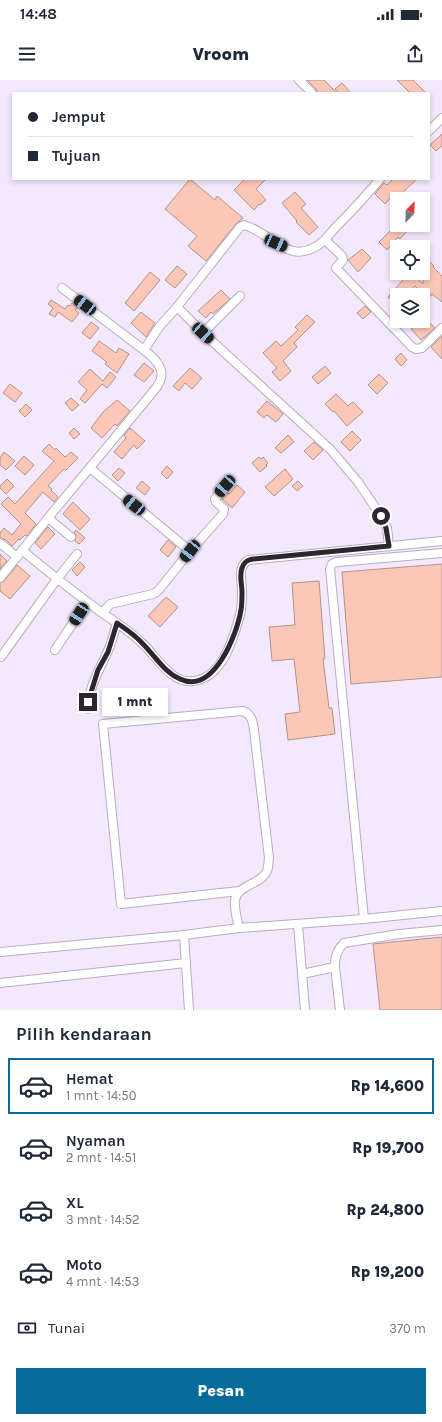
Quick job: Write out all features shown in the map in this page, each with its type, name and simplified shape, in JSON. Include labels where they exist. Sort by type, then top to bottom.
[{"type":"street","points":[[299,80],[311,92]]},
{"type":"street","points":[[430,130],[442,118]]},
{"type":"street","points":[[144,350],[159,327],[177,307],[240,227],[244,225],[252,227],[276,243],[294,251],[306,251],[325,240],[379,180]]},
{"type":"street","points":[[325,240],[342,256],[343,260],[336,268],[412,347],[416,349],[422,348],[442,328]]},
{"type":"street","points":[[0,578],[157,387],[162,378],[160,368],[151,355],[62,288]]},
{"type":"street","points":[[203,333],[240,296]]},
{"type":"street","points":[[177,307],[203,333],[331,450],[358,482],[381,516],[386,528],[389,546]]},
{"type":"street","points":[[90,468],[190,551]]},
{"type":"street","points":[[103,613],[110,604],[156,593],[190,551],[223,514],[224,509],[216,502],[215,499],[225,486]]},
{"type":"street","points":[[48,518],[71,537]]},
{"type":"street","points":[[0,543],[57,579],[117,623],[142,643],[170,673],[182,680],[193,682],[202,679],[213,672],[229,648],[241,611],[241,570],[244,563],[248,560],[442,541]]},
{"type":"street","points":[[364,919],[330,569],[332,564],[337,562],[442,553]]},
{"type":"street","points":[[1,657],[57,579],[77,554]]},
{"type":"street","points":[[55,650],[87,602]]},
{"type":"street","points":[[88,709],[92,685],[108,652],[117,623]]},
{"type":"street","points":[[239,891],[120,904],[103,724],[221,712],[245,711],[251,716],[254,730],[269,858],[268,870],[263,878],[239,891],[235,905],[239,928]]},
{"type":"street","points":[[0,952],[184,935],[239,928],[364,919],[442,910]]},
{"type":"street","points":[[298,924],[306,1010]]},
{"type":"street","points":[[340,1010],[335,956],[344,942],[399,934],[442,930]]},
{"type":"street","points":[[184,935],[189,1010]]},
{"type":"street","points":[[0,982],[186,963]]},
{"type":"street","points":[[302,974],[335,967]]},
{"type":"building","points":[[307,80],[324,80],[336,92],[318,92]]},
{"type":"building","points":[[397,80],[413,80],[425,92],[409,92]]},
{"type":"building","points":[[342,83],[350,92],[338,92],[335,89]]},
{"type":"building","points":[[442,134],[442,146],[436,151],[430,145]]},
{"type":"building","points":[[189,180],[191,180],[215,200],[217,196],[243,218],[236,224],[206,261],[188,246],[197,236],[165,209]]},
{"type":"building","points":[[244,180],[265,180],[256,189],[266,200],[260,205],[259,204],[254,210],[234,190]]},
{"type":"building","points":[[392,180],[416,180],[403,192],[390,192],[390,199],[385,204],[375,194],[384,183],[387,185]]},
{"type":"building","points":[[295,192],[306,204],[301,208],[318,227],[309,235],[296,222],[297,221],[282,203]]},
{"type":"building","points":[[390,231],[406,232],[400,239],[398,237],[395,240],[390,240],[390,246],[387,250],[379,242]]},
{"type":"building","points":[[362,249],[371,258],[358,272],[348,260]]},
{"type":"building","points":[[430,262],[442,276],[442,302],[432,294],[430,296],[430,288],[417,288],[415,286],[413,288],[396,288],[403,280],[419,280],[423,284],[423,280],[430,280]]},
{"type":"building","points":[[177,266],[187,274],[175,288],[165,280]]},
{"type":"building","points":[[150,272],[160,280],[134,311],[125,303]]},
{"type":"building","points":[[221,290],[230,299],[213,314],[211,312],[206,318],[198,311]]},
{"type":"building","points":[[51,300],[65,309],[72,303],[78,307],[75,310],[79,313],[72,322],[58,312],[55,317],[49,314],[53,308],[48,304]]},
{"type":"building","points":[[365,306],[371,312],[363,319],[357,313]]},
{"type":"building","points":[[141,312],[155,323],[146,337],[131,323]]},
{"type":"building","points":[[307,315],[315,322],[294,343],[297,347],[283,361],[291,371],[280,381],[272,372],[277,368],[263,353],[276,341],[281,346],[298,330],[295,327]]},
{"type":"building","points":[[91,322],[99,328],[90,339],[82,333]]},
{"type":"building","points":[[430,323],[435,328],[421,340],[411,329],[430,328]]},
{"type":"building","points":[[442,336],[442,359],[431,347]]},
{"type":"building","points":[[99,341],[116,353],[119,348],[129,354],[117,373],[105,364],[107,362],[92,351]]},
{"type":"building","points":[[401,353],[407,360],[401,366],[395,359]]},
{"type":"building","points":[[144,363],[154,371],[144,382],[134,375]]},
{"type":"building","points":[[325,366],[331,373],[318,384],[312,377]]},
{"type":"building","points":[[190,368],[202,378],[192,389],[185,383],[179,391],[173,386]]},
{"type":"building","points":[[90,369],[103,381],[110,372],[116,377],[107,388],[102,384],[85,403],[80,399],[87,390],[78,382]]},
{"type":"building","points":[[379,374],[388,383],[377,394],[368,385]]},
{"type":"building","points":[[10,384],[22,393],[15,402],[3,393]]},
{"type":"building","points":[[336,394],[348,406],[353,402],[363,412],[347,426],[334,411],[333,412],[325,404]]},
{"type":"building","points":[[71,398],[79,405],[72,411],[65,403]]},
{"type":"building","points":[[117,400],[130,411],[117,426],[115,424],[102,438],[91,428],[103,412]]},
{"type":"building","points":[[267,401],[283,414],[276,422],[267,415],[264,418],[257,412]]},
{"type":"building","points":[[26,404],[32,410],[25,417],[19,411]]},
{"type":"building","points":[[74,428],[80,434],[74,439],[69,433]]},
{"type":"building","points":[[130,428],[145,441],[137,449],[134,445],[122,459],[114,452],[126,438],[124,435]]},
{"type":"building","points":[[352,431],[361,440],[350,451],[341,442]]},
{"type":"building","points":[[288,435],[294,442],[281,453],[275,448]]},
{"type":"building","points":[[314,442],[323,450],[313,460],[304,451]]},
{"type":"building","points":[[49,444],[55,450],[56,448],[65,457],[71,452],[78,458],[66,470],[64,469],[48,486],[58,497],[54,502],[43,492],[25,513],[36,524],[27,536],[25,535],[20,540],[19,539],[12,546],[6,540],[0,538],[0,533],[4,528],[12,535],[21,524],[1,504],[8,497],[15,504],[54,461],[42,451]]},
{"type":"building","points":[[4,452],[15,461],[6,470],[0,465],[0,458]]},
{"type":"building","points":[[24,456],[34,465],[25,475],[15,466]]},
{"type":"building","points":[[259,457],[261,459],[263,457],[268,463],[266,465],[267,466],[260,472],[252,463]]},
{"type":"building","points":[[167,466],[173,472],[167,479],[161,473]]},
{"type":"building","points":[[119,468],[125,473],[118,481],[112,475]]},
{"type":"building","points":[[285,469],[293,479],[274,496],[265,487]]},
{"type":"building","points":[[7,479],[14,486],[6,494],[0,486]]},
{"type":"building","points":[[142,481],[150,488],[145,495],[136,488]]},
{"type":"building","points":[[298,481],[303,486],[297,491],[292,486]]},
{"type":"building","points":[[237,485],[245,492],[232,508],[222,499],[227,492],[229,494]]},
{"type":"building","points":[[73,502],[90,519],[80,530],[63,514]]},
{"type":"building","points":[[48,527],[55,534],[41,549],[35,543]]},
{"type":"building","points":[[76,530],[85,538],[79,544],[75,541],[76,535],[74,533]]},
{"type":"building","points":[[168,540],[176,547],[168,557],[160,550]]},
{"type":"building","points":[[0,554],[7,561],[0,569]]},
{"type":"building","points":[[80,562],[85,567],[77,576],[72,570]]},
{"type":"building","points":[[442,564],[442,677],[351,684],[342,572]]},
{"type":"building","points":[[17,565],[30,576],[10,599],[0,591],[0,583],[4,581]]},
{"type":"building","points":[[319,581],[325,659],[323,659],[329,708],[332,708],[335,734],[288,740],[285,714],[300,712],[294,659],[272,661],[269,627],[295,625],[292,583]]},
{"type":"building","points":[[166,597],[178,607],[160,627],[148,616]]},
{"type":"building","points":[[442,937],[442,1010],[380,1010],[373,944]]},
{"type":"route","points":[[88,702],[92,685],[102,661],[108,652],[117,623],[142,643],[170,673],[182,680],[193,682],[202,679],[213,672],[222,660],[229,648],[236,630],[241,611],[242,591],[240,576],[244,563],[253,559],[389,546],[386,528],[381,516]]}]
